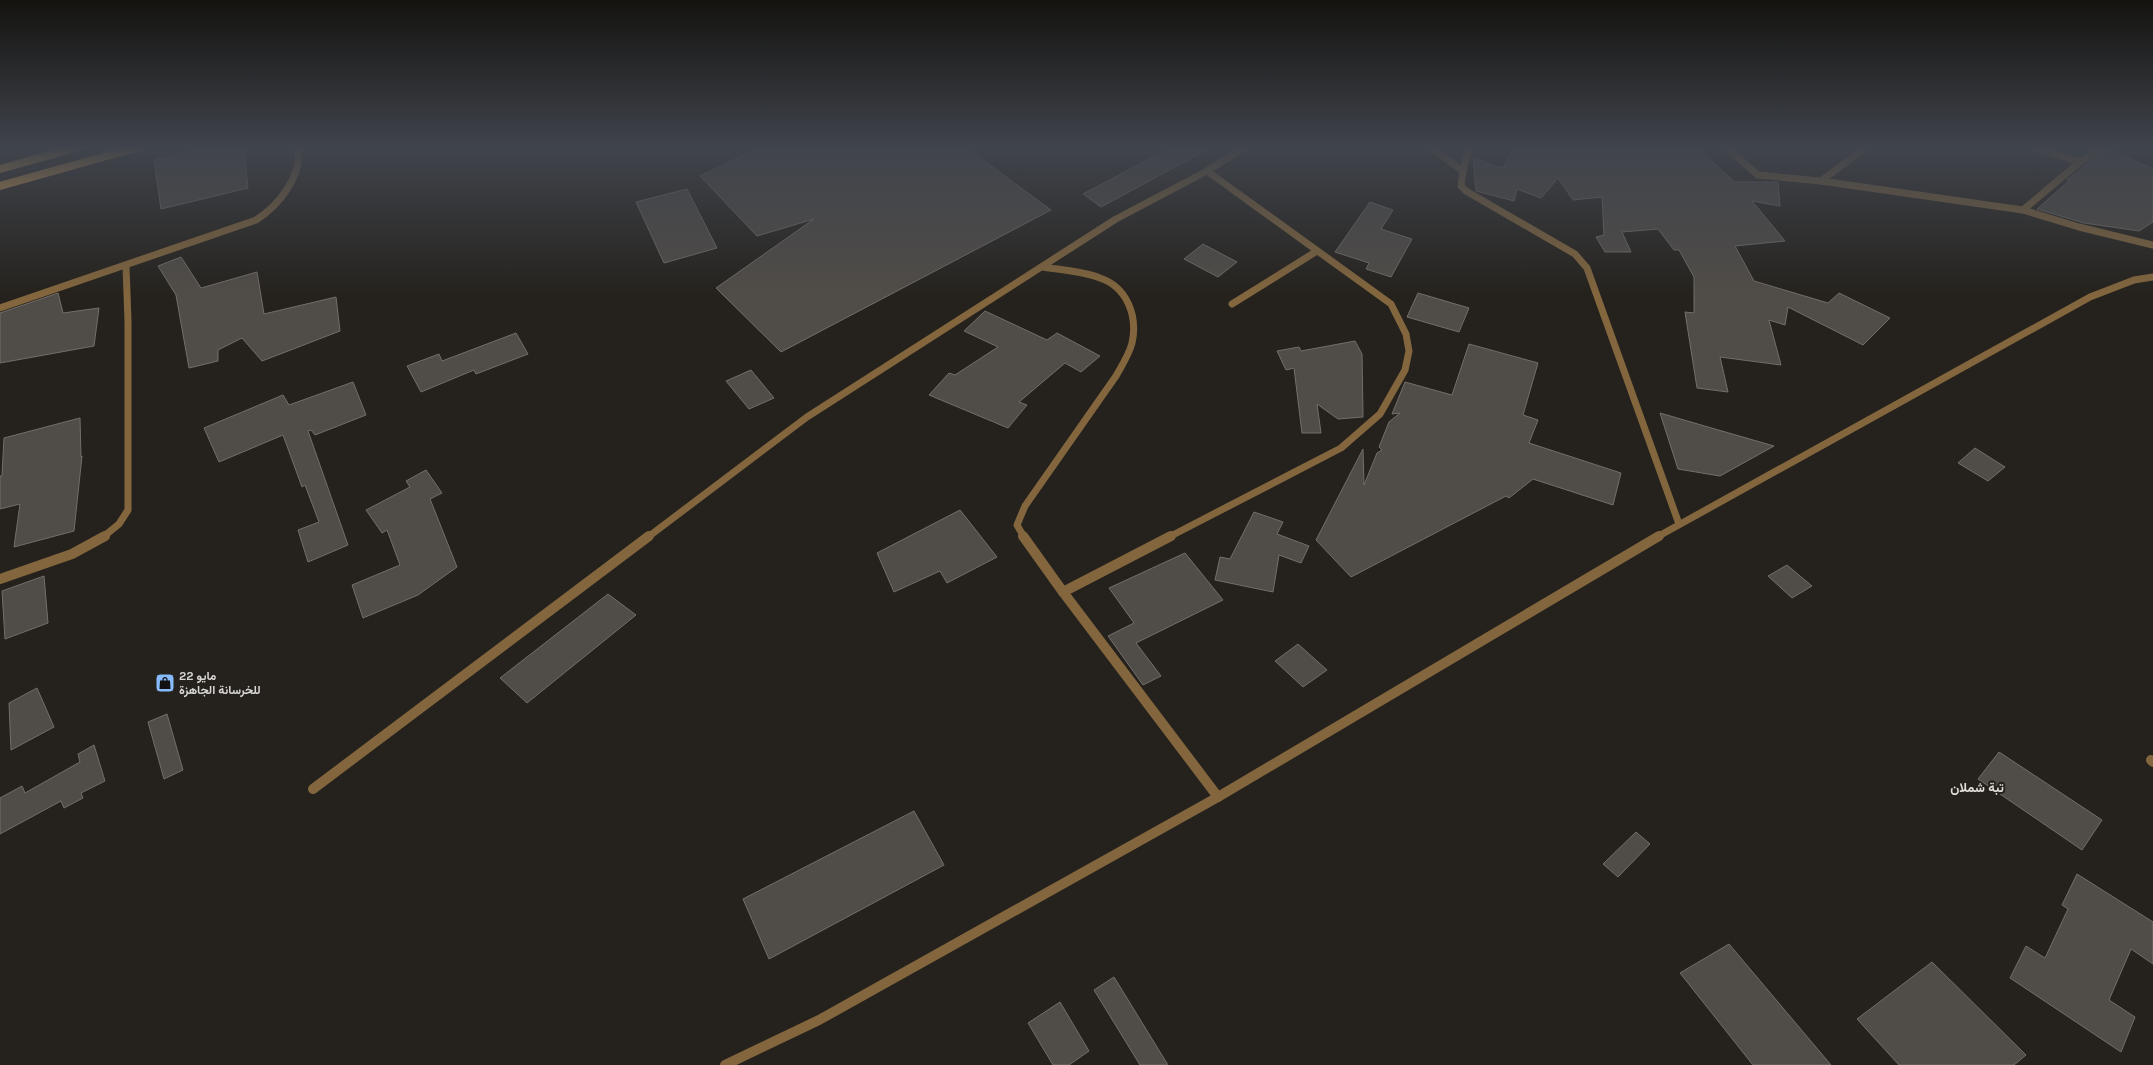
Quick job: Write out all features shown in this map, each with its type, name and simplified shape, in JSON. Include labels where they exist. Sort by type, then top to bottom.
[{"type":"street","points":[[0,308],[244,225],[267,214],[283,197]]},
{"type":"street","points":[[313,789],[807,417],[1116,219],[1158,197]]},
{"type":"street","points":[[1063,592],[1341,448],[1380,414],[1405,370],[1409,351],[1406,334],[1391,304],[1242,197]]},
{"type":"street","points":[[1476,197],[1574,254],[1587,268],[1679,524]]},
{"type":"street","points":[[1931,197],[2023,210],[2079,227],[2153,245]]},
{"type":"street","points":[[2023,210],[2039,197]]},
{"type":"street","points":[[1232,304],[1317,251]]},
{"type":"street","points":[[0,579],[96,542],[118,526],[128,510],[128,321],[126,266]]},
{"type":"street","points":[[1043,267],[1102,278],[1115,286],[1128,300],[1133,315],[1133,336],[1128,354],[1116,376],[1019,517],[1018,525],[1021,534],[1063,592],[1218,797]]},
{"type":"street","points":[[725,1065],[819,1020],[1218,797],[1679,524],[2090,297],[2134,280],[2153,276]]},
{"type":"building","points":[[159,197],[212,197],[161,209]]},
{"type":"building","points":[[657,197],[691,197],[717,248],[664,263],[636,202]]},
{"type":"building","points":[[720,197],[1033,197],[1051,210],[781,352],[716,288],[814,219],[757,236]]},
{"type":"building","points":[[1087,197],[1120,197],[1101,207]]},
{"type":"building","points":[[1498,197],[1515,197],[1514,201]]},
{"type":"building","points":[[1571,197],[1779,197],[1780,206],[1752,201],[1785,241],[1735,246],[1754,281],[1828,303],[1839,293],[1890,318],[1863,345],[1788,307],[1785,325],[1769,320],[1781,365],[1720,357],[1728,392],[1697,388],[1685,312],[1694,313],[1694,277],[1679,250],[1674,250],[1658,229],[1622,232],[1631,252],[1605,252],[1596,237],[1604,235],[1602,197],[1573,200]]},
{"type":"building","points":[[2051,197],[2153,197],[2153,222],[2139,231],[2084,223],[2037,209]]},
{"type":"building","points":[[1370,202],[1393,210],[1381,229],[1412,239],[1391,277],[1366,269],[1369,263],[1335,252]]},
{"type":"building","points":[[1203,244],[1237,262],[1218,277],[1184,259]]},
{"type":"building","points":[[181,257],[201,288],[257,272],[264,314],[336,297],[340,331],[262,361],[242,338],[218,350],[218,361],[189,368],[176,295],[158,266]]},
{"type":"building","points":[[58,293],[63,313],[99,308],[94,346],[0,363],[0,313]]},
{"type":"building","points":[[1418,293],[1469,308],[1459,332],[1407,317]]},
{"type":"building","points":[[985,311],[1047,340],[1057,333],[1100,356],[1081,372],[1065,363],[1019,402],[1027,405],[1008,428],[929,395],[949,373],[955,375],[998,347],[964,331]]},
{"type":"building","points":[[516,333],[528,354],[476,374],[474,370],[421,392],[407,366],[439,354],[442,361]]},
{"type":"building","points":[[1355,341],[1362,354],[1363,417],[1338,419],[1317,404],[1321,433],[1302,433],[1294,368],[1286,370],[1277,351],[1299,347],[1301,351]]},
{"type":"building","points":[[1469,344],[1538,363],[1523,415],[1538,420],[1529,443],[1621,473],[1613,505],[1533,479],[1509,498],[1506,496],[1351,577],[1316,540],[1363,449],[1364,485],[1377,453],[1382,450],[1379,447],[1389,422],[1400,413],[1392,414],[1405,382],[1452,395]]},
{"type":"building","points":[[751,370],[774,398],[749,409],[726,381]]},
{"type":"building","points":[[353,382],[366,415],[315,435],[311,430],[308,431],[348,545],[308,562],[298,530],[319,522],[305,485],[302,487],[283,435],[219,462],[204,428],[283,395],[289,405]]},
{"type":"building","points":[[1660,413],[1774,446],[1720,476],[1678,469]]},
{"type":"building","points":[[80,418],[81,457],[82,456],[74,531],[14,547],[20,504],[0,509],[0,476],[2,476],[4,438]]},
{"type":"building","points":[[1975,448],[2005,467],[1988,481],[1958,463]]},
{"type":"building","points":[[426,470],[442,493],[430,499],[457,567],[418,595],[363,618],[352,585],[400,565],[387,530],[382,533],[366,510],[410,487],[406,481]]},
{"type":"building","points":[[960,510],[997,557],[947,583],[940,571],[894,592],[877,553]]},
{"type":"building","points":[[1254,512],[1283,522],[1277,534],[1309,546],[1301,563],[1279,555],[1273,592],[1215,580],[1220,557],[1230,559]]},
{"type":"building","points":[[1185,553],[1223,600],[1136,643],[1161,676],[1143,685],[1108,636],[1134,623],[1109,588]]},
{"type":"building","points":[[1787,565],[1812,586],[1792,598],[1768,576]]},
{"type":"building","points":[[44,576],[48,623],[5,639],[2,591]]},
{"type":"building","points":[[608,594],[636,615],[527,703],[500,678]]},
{"type":"building","points":[[1298,644],[1327,670],[1303,687],[1275,661]]},
{"type":"building","points":[[37,688],[54,727],[11,750],[9,703]]},
{"type":"building","points":[[167,714],[183,770],[164,779],[148,722]]},
{"type":"building","points":[[94,745],[105,781],[81,793],[83,798],[64,808],[61,801],[0,834],[0,798],[22,786],[25,793],[80,762],[78,754]]},
{"type":"building","points":[[1999,752],[2102,820],[2082,850],[1978,779]]},
{"type":"building","points":[[914,811],[944,865],[769,959],[743,899]]},
{"type":"building","points":[[1636,832],[1650,844],[1618,877],[1603,864]]},
{"type":"building","points":[[2077,874],[2153,922],[2153,964],[2131,949],[2109,1000],[2135,1017],[2121,1052],[2010,978],[2026,946],[2045,958],[2068,909],[2062,905]]},
{"type":"building","points":[[1729,944],[1831,1065],[1753,1065],[1680,973]]},
{"type":"building","points":[[1932,962],[2026,1055],[2014,1065],[1899,1065],[1857,1019]]},
{"type":"building","points":[[1114,977],[1168,1065],[1140,1065],[1094,990]]},
{"type":"building","points":[[1060,1002],[1089,1051],[1069,1065],[1053,1065],[1028,1023]]},
{"type":"place","name":"22 مايو للخرسانة الجاهزة","points":[[165,683]]},
{"type":"district","name":"تبة شملان","points":[[1977,787]]}]
